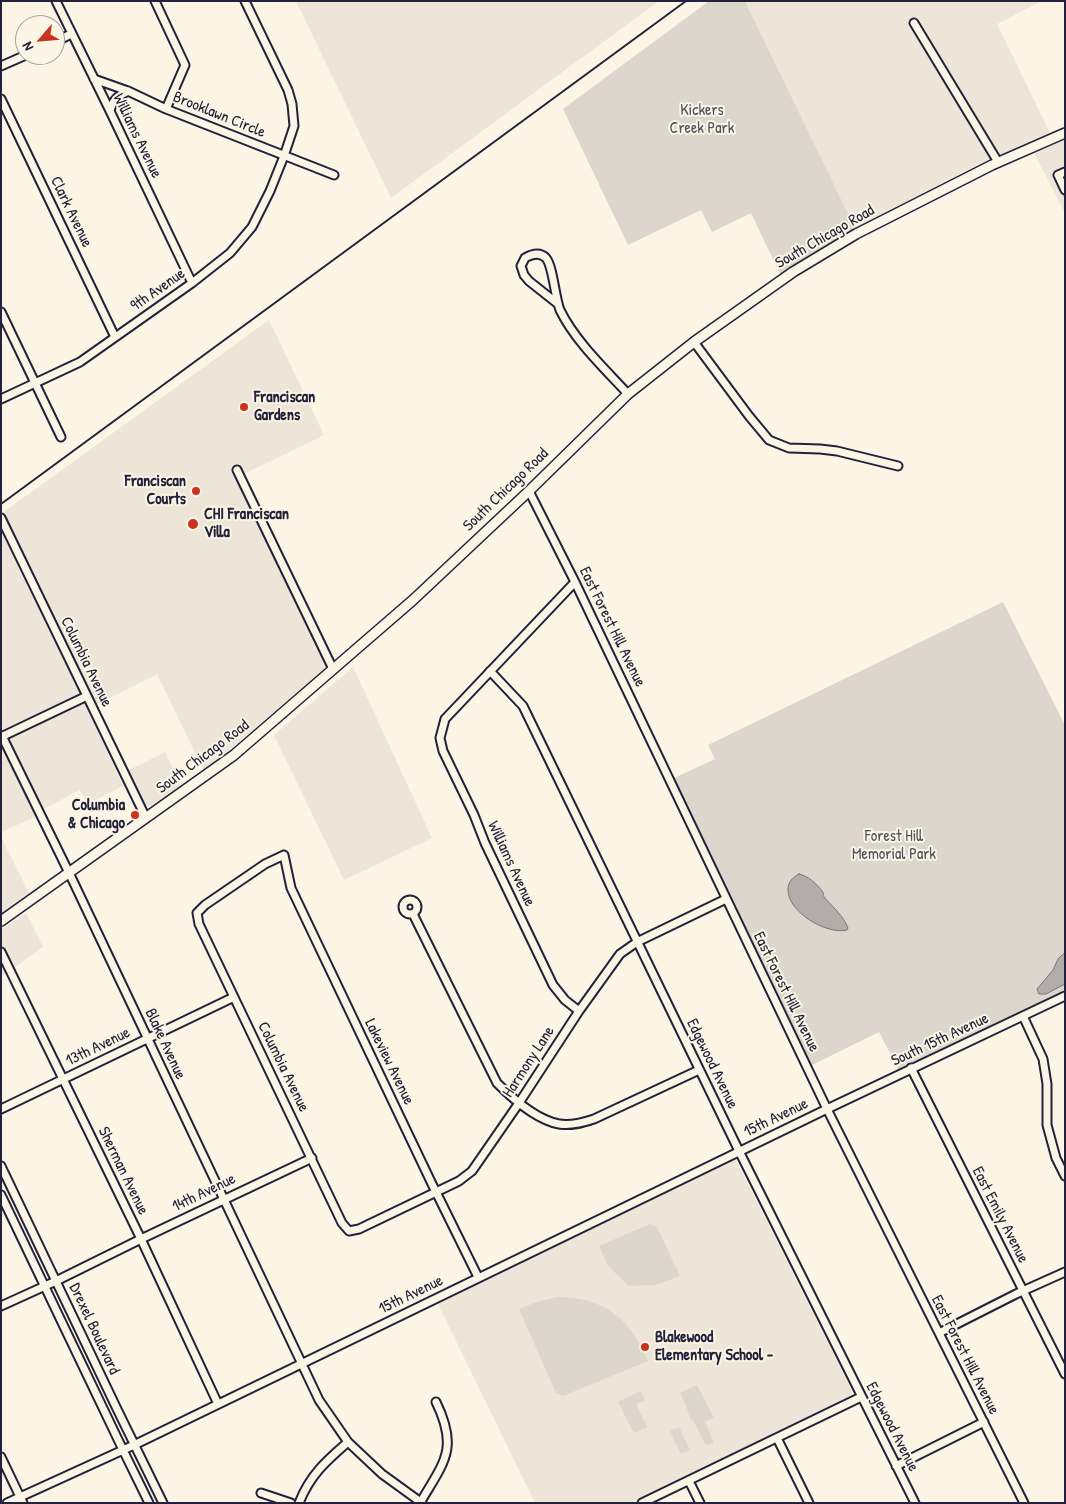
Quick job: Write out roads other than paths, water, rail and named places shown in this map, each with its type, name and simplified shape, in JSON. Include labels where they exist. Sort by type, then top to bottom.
[{"type":"main road","name":"South Chicago Road","points":[[1,921],[234,755],[413,600],[529,491],[628,394],[694,342],[793,272],[856,234],[998,162],[1065,133]]},
{"type":"street","name":"Williams Avenue","points":[[56,1],[192,283]]},
{"type":"street","points":[[154,1],[185,65],[166,109]]},
{"type":"street","points":[[245,1],[288,90],[292,104],[294,126],[284,156]]},
{"type":"street","points":[[914,23],[998,162]]},
{"type":"street","points":[[65,37],[71,34]]},
{"type":"street","points":[[1,66],[15,60]]},
{"type":"street","name":"Brooklawn Circle","points":[[94,79],[334,175]]},
{"type":"street","points":[[110,110],[113,101],[128,91]]},
{"type":"street","name":"Clark Avenue","points":[[1,98],[115,337]]},
{"type":"street","name":"9th Avenue","points":[[1,399],[80,362],[230,254],[252,227],[270,191],[284,156]]},
{"type":"street","points":[[1065,172],[1058,175],[1065,190]]},
{"type":"street","points":[[558,304],[524,275],[521,266],[529,255],[538,254],[545,257],[561,311],[577,335],[628,394]]},
{"type":"street","points":[[1,312],[61,437]]},
{"type":"street","points":[[694,342],[769,440],[790,448],[837,451],[898,466]]},
{"type":"street","points":[[237,470],[333,669]]},
{"type":"street","name":"East Forest Hill Avenue","points":[[529,491],[575,582],[826,1109],[1024,1503]]},
{"type":"street","name":"Columbia Avenue","points":[[1,518],[146,818]]},
{"type":"street","points":[[490,671],[575,582]]},
{"type":"street","name":"Williams Avenue","points":[[490,671],[445,718],[440,738],[442,751],[553,985],[565,1000],[579,1011]]},
{"type":"street","name":"Edgewood Avenue","points":[[490,671],[523,706],[699,1070],[915,1503]]},
{"type":"street","points":[[2,736],[87,696]]},
{"type":"street","name":"Blake Avenue","points":[[2,736],[148,1038],[319,1400],[348,1442],[382,1474],[421,1502]]},
{"type":"street","name":"Columbia Avenue","points":[[284,855],[265,864],[196,913],[199,924],[342,1223],[348,1231]]},
{"type":"street","name":"Lakeview Avenue","points":[[284,855],[291,888],[478,1277]]},
{"type":"street","name":"Harmony Lane","points":[[348,1231],[358,1229],[459,1181],[472,1171],[579,1011],[620,954],[637,942],[726,899]]},
{"type":"street","points":[[413,914],[490,1073],[502,1088],[538,1116],[558,1124],[576,1124],[594,1119],[699,1070]]},
{"type":"street","name":"Sherman Avenue","points":[[1,952],[141,1239],[218,1404]]},
{"type":"street","name":"South 15th Avenue","points":[[826,1109],[1065,996]]},
{"type":"street","name":"13th Avenue","points":[[1,1109],[234,997]]},
{"type":"street","points":[[1023,1016],[1039,1047],[1046,1067],[1047,1124],[1056,1158],[1065,1176]]},
{"type":"street","name":"East Emily Avenue","points":[[911,1068],[1065,1374]]},
{"type":"street","name":"15th Avenue","points":[[7,1503],[22,1500],[826,1109]]},
{"type":"street","name":"14th Avenue","points":[[1,1306],[56,1282],[141,1239],[312,1158]]},
{"type":"street","name":"Drexel Boulevard","points":[[1,1166],[163,1503]]},
{"type":"street","name":"Drexel Boulevard","points":[[1,1195],[149,1503]]},
{"type":"street","points":[[939,1333],[1023,1290],[1065,1272]]},
{"type":"street","points":[[642,1503],[861,1397]]},
{"type":"street","points":[[421,1502],[441,1466],[448,1448],[448,1433],[444,1418],[436,1402]]},
{"type":"street","points":[[896,1466],[984,1422]]},
{"type":"street","points":[[777,1438],[809,1503]]},
{"type":"street","points":[[299,1503],[312,1477],[326,1460],[348,1442]]},
{"type":"street","points":[[1,1457],[22,1500]]},
{"type":"street","points":[[689,1480],[700,1503]]},
{"type":"street","points":[[261,1493],[291,1503]]},
{"type":"railway","points":[[1,504],[686,1]]},
{"type":"place","name":"Franciscan Gardens","points":[[244,407]]},
{"type":"place","name":"Franciscan Courts","points":[[196,491]]},
{"type":"place","name":"CHI Franciscan Villa","points":[[193,524]]},
{"type":"place","name":"Columbia & Chicago","points":[[135,815]]},
{"type":"place","name":"Blakewood Elementary School -","points":[[645,1347]]},
{"type":"park label","name":"Kickers Creek Park","points":[[702,120]]},
{"type":"park label","name":"Forest Hill Memorial Park","points":[[894,846]]}]
